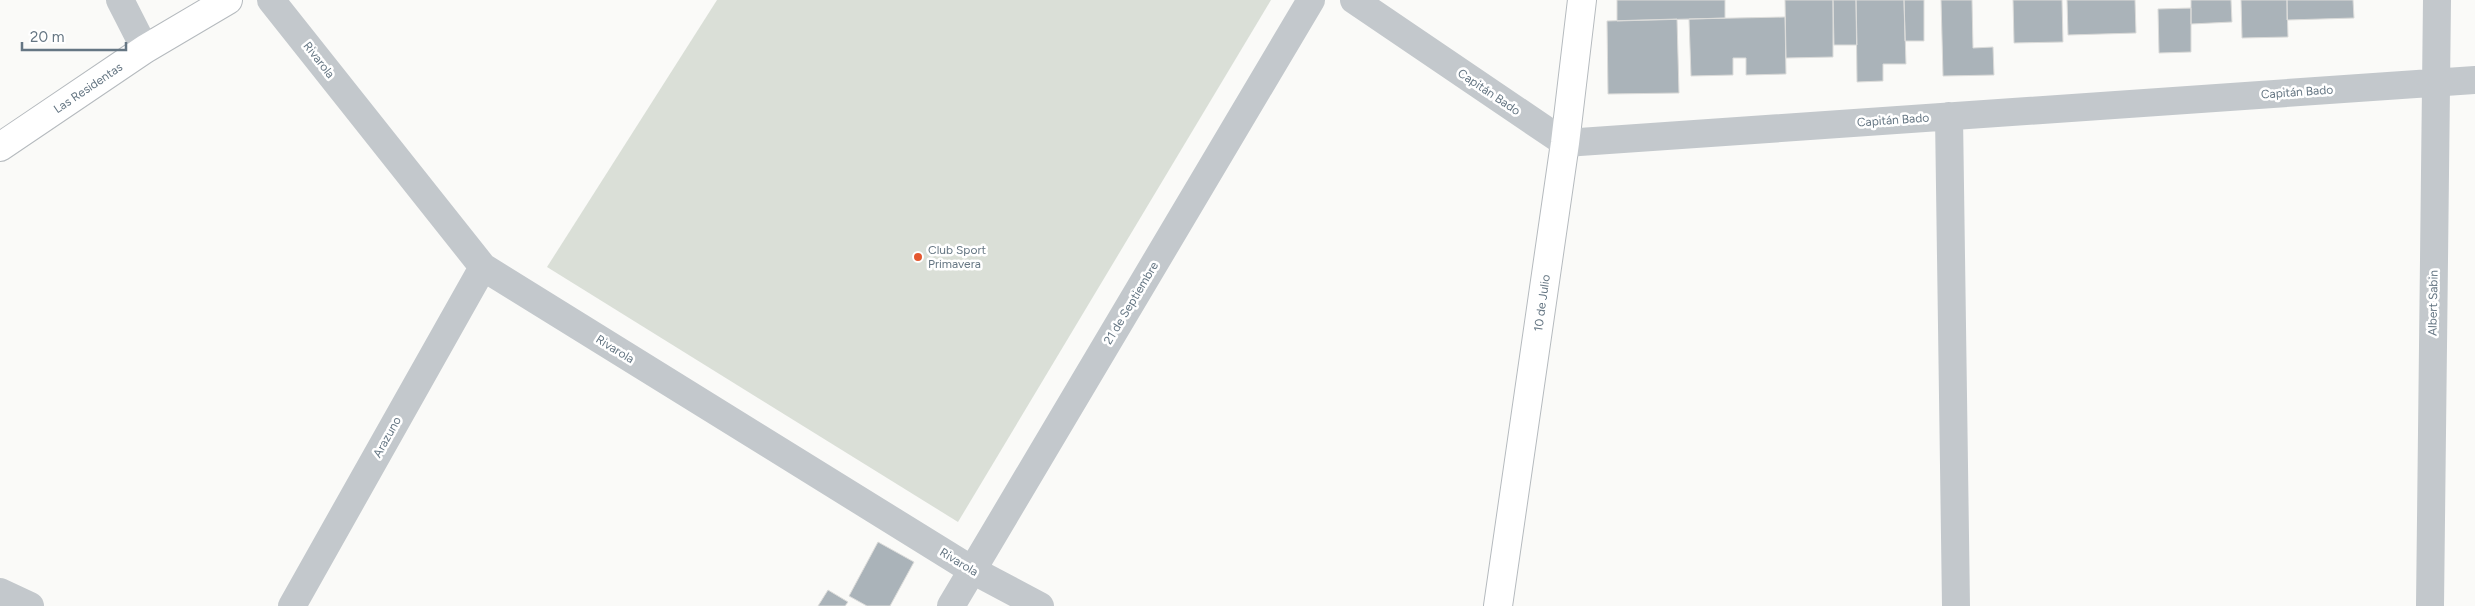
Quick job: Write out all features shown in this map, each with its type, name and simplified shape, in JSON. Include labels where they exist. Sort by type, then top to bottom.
[{"type":"main road","name":"Las Residentas","points":[[0,147],[145,50],[228,0]]},
{"type":"main road","name":"10 de Julio","points":[[1498,606],[1565,143],[1582,0]]},
{"type":"street","points":[[120,0],[145,50]]},
{"type":"street","name":"Rivarola","points":[[272,0],[483,267],[972,570],[1040,606]]},
{"type":"street","name":"21 de Septiembre","points":[[951,606],[1311,0]]},
{"type":"street","name":"Capitán Bado","points":[[1354,0],[1565,143],[2475,80]]},
{"type":"street","name":"Albert Sabin","points":[[2430,606],[2437,0]]},
{"type":"street","points":[[1950,116],[1956,606]]},
{"type":"street","name":"Arazuno","points":[[292,606],[483,267]]},
{"type":"street","points":[[0,592],[30,606]]},
{"type":"shaded area","points":[[717,0],[1271,0],[958,522],[547,267]]},
{"type":"building","points":[[1617,0],[1725,0],[1725,18],[1617,21]]},
{"type":"building","points":[[1785,0],[1833,0],[1833,57],[1786,58]]},
{"type":"building","points":[[1833,0],[1856,0],[1857,45],[1834,45]]},
{"type":"building","points":[[1856,0],[1904,0],[1906,64],[1883,64],[1883,81],[1857,82]]},
{"type":"building","points":[[1904,0],[1924,0],[1924,41],[1905,41]]},
{"type":"building","points":[[1941,0],[1972,0],[1973,48],[1993,47],[1994,75],[1943,76]]},
{"type":"building","points":[[2013,0],[2062,0],[2063,42],[2014,43]]},
{"type":"building","points":[[2067,0],[2135,0],[2136,33],[2068,35]]},
{"type":"building","points":[[2191,0],[2231,0],[2232,22],[2191,24]]},
{"type":"building","points":[[2241,0],[2287,0],[2288,37],[2242,38]]},
{"type":"building","points":[[2287,0],[2353,0],[2354,18],[2287,20]]},
{"type":"building","points":[[2191,8],[2191,52],[2159,53],[2158,9]]},
{"type":"building","points":[[1785,17],[1786,74],[1746,75],[1746,58],[1733,58],[1733,75],[1691,76],[1689,19]]},
{"type":"building","points":[[1677,19],[1679,93],[1608,94],[1607,21]]},
{"type":"building","points":[[878,542],[914,562],[890,606],[867,606],[849,596]]},
{"type":"building","points":[[828,590],[848,602],[845,606],[818,606]]},
{"type":"place","name":"Club Sport Primavera","points":[[918,257]]}]
